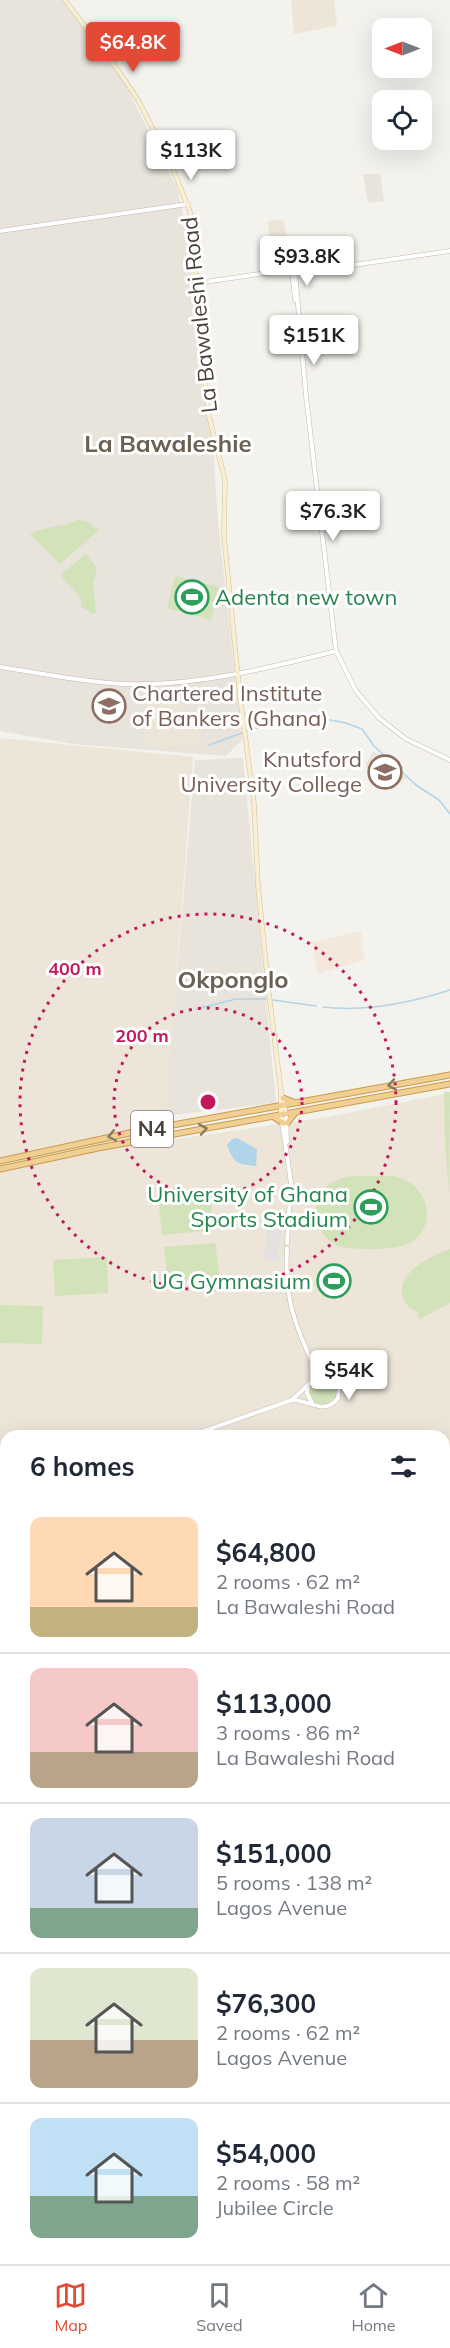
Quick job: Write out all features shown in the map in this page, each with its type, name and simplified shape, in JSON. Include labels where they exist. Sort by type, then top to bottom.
[{"type":"highway","name":"N4","points":[[0,1161],[134,1132],[450,1075]]},
{"type":"highway","name":"N4","points":[[0,1169],[98,1148],[450,1084]]},
{"type":"highway","points":[[273,1107],[281,1096],[295,1103]]},
{"type":"highway","points":[[272,1117],[285,1123],[296,1112]]},
{"type":"main road","name":"La Bawaleshi Road","points":[[65,0],[138,99],[188,204],[198,283],[208,412],[225,480],[224,536],[254,803],[258,886],[284,1114]]},
{"type":"main road","points":[[197,276],[207,282],[198,291]]},
{"type":"street","points":[[0,231],[188,204]]},
{"type":"street","points":[[198,283],[450,251]]},
{"type":"street","points":[[295,284],[306,270]]},
{"type":"street","points":[[294,271],[324,562],[336,651],[356,691],[379,718],[414,743],[450,760]]},
{"type":"street","points":[[282,272],[295,284]]},
{"type":"street","points":[[0,667],[88,682],[158,684],[238,674],[336,651]]},
{"type":"street","points":[[284,1114],[291,1185],[285,1270],[288,1303],[314,1367],[337,1384],[338,1398],[326,1408],[292,1400]]},
{"type":"street","points":[[314,1367],[314,1379]]},
{"type":"street","points":[[207,1430],[292,1400],[314,1379],[324,1376]]},
{"type":"street","points":[[308,1386],[307,1393],[313,1404]]},
{"type":"shaded area","points":[[0,0],[63,0],[118,70],[178,190],[190,249],[195,320],[212,434],[218,521],[242,740],[226,756],[73,744],[0,731]]},
{"type":"shaded area","points":[[291,0],[334,0],[337,26],[294,34]]},
{"type":"shaded area","points":[[363,174],[380,174],[384,201],[368,203]]},
{"type":"shaded area","points":[[283,220],[293,266],[268,268],[260,248],[272,246],[267,221]]},
{"type":"shaded area","points":[[146,692],[168,693],[197,722],[203,746],[145,746]]},
{"type":"shaded area","points":[[0,738],[193,757],[164,1141],[327,1117],[450,1093],[450,1430],[0,1430]]},
{"type":"shaded area","name":"Knutsford University College","points":[[373,752],[381,755],[406,778],[392,790],[365,766]]},
{"type":"shaded area","points":[[243,758],[276,1103],[165,1116],[195,760]]},
{"type":"shaded area","points":[[361,931],[364,960],[318,974],[312,942]]},
{"type":"shaded area","points":[[269,1209],[283,1210],[278,1261],[264,1259]]},
{"type":"green space","points":[[77,520],[86,521],[99,530],[60,564],[30,534],[42,529]]},
{"type":"green space","points":[[86,554],[97,568],[93,584],[96,612],[93,614],[81,606],[81,598],[60,575]]},
{"type":"green space","points":[[175,576],[219,587],[211,620],[167,608]]},
{"type":"green space","points":[[444,1092],[450,1092],[449,1193],[445,1143]]},
{"type":"green space","name":"University of Ghana Sports Stadium","points":[[351,1176],[393,1176],[413,1185],[425,1202],[426,1223],[413,1241],[398,1247],[364,1249],[336,1245],[326,1237],[318,1225],[316,1208],[325,1189],[332,1182]]},
{"type":"green space","points":[[211,1195],[213,1230],[162,1235],[158,1197]]},
{"type":"green space","points":[[215,1243],[220,1279],[168,1281],[164,1247]]},
{"type":"green space","points":[[450,1249],[450,1303],[420,1319],[417,1315],[420,1313],[409,1307],[404,1300],[402,1288],[404,1280],[417,1266]]},
{"type":"green space","points":[[107,1257],[108,1293],[55,1296],[53,1260]]},
{"type":"green space","points":[[0,1305],[43,1306],[42,1344],[0,1343]]},
{"type":"green space","points":[[323,1378],[333,1382],[337,1392],[333,1402],[323,1406],[313,1402],[309,1392],[313,1382]]},
{"type":"water","points":[[237,1138],[257,1149],[256,1166],[240,1163],[234,1159],[227,1145],[232,1139]]},
{"type":"waterway","points":[[248,731],[280,720],[314,717],[346,723],[362,729],[374,746],[416,785],[439,800],[450,814]]},
{"type":"waterway","points":[[209,745],[242,733]]},
{"type":"waterway","points":[[323,1007],[355,1008],[387,1005],[450,990]]},
{"type":"waterway","points":[[196,1009],[236,999],[266,999]]},
{"type":"waterway","points":[[273,1000],[316,1006]]},
{"type":"place","name":"Adenta new town","points":[[192,597]]},
{"type":"place","name":"Chartered Institute of Bankers (Ghana)","points":[[109,706]]},
{"type":"place","name":"Knutsford University College","points":[[385,772]]},
{"type":"place","name":"University of Ghana Sports Stadium","points":[[371,1207]]},
{"type":"place","name":"UG Gymnasium","points":[[334,1281]]},
{"type":"district","name":"La Bawaleshie","points":[[168,444]]},
{"type":"district","name":"Okponglo","points":[[233,980]]}]
